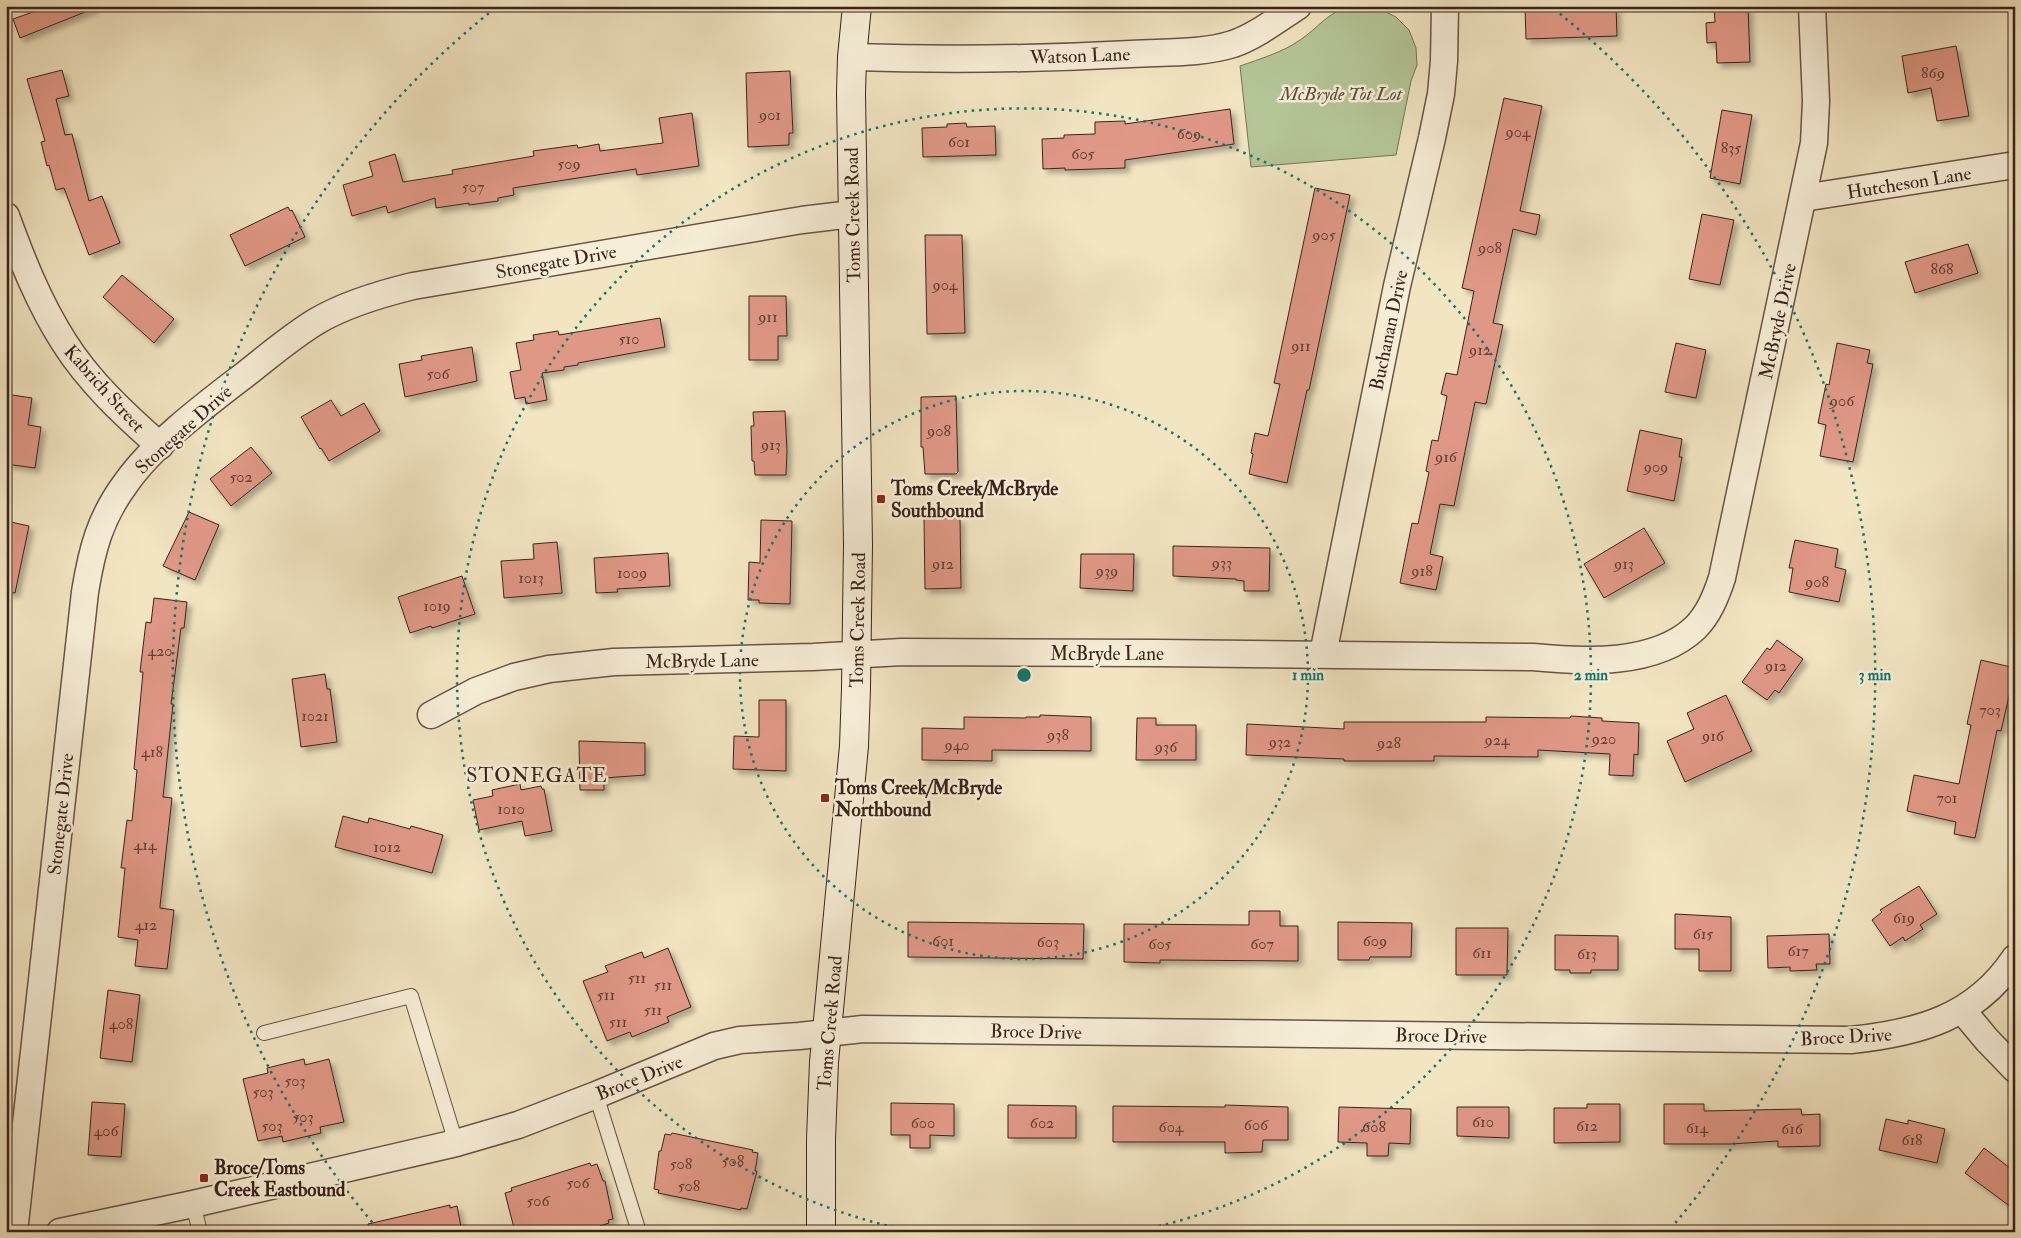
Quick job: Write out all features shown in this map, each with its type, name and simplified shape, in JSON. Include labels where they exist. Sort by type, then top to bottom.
[{"type":"main road","name":"Toms Creek Road","points":[[820,1232],[821,1139],[827,1033],[854,746],[857,655],[858,544],[852,214],[852,56],[857,6]]},
{"type":"street","name":"Watson Lane","points":[[852,56],[984,58],[1104,55],[1209,49],[1235,43],[1253,35],[1298,6]]},
{"type":"street","name":"Buchanan Drive","points":[[1323,654],[1395,296],[1434,129],[1444,61],[1445,6]]},
{"type":"street","name":"McBryde Drive","points":[[1695,627],[1714,600],[1722,578],[1814,143],[1816,101],[1812,6]]},
{"type":"street","name":"Hutcheson Lane","points":[[1803,198],[2015,165]]},
{"type":"street","name":"Stonegate Drive","points":[[14,1232],[90,563],[94,544],[117,497],[134,473],[160,446],[213,400],[296,336],[317,321],[372,297],[423,284],[802,220],[852,214]]},
{"type":"street","name":"Kabrich Street","points":[[6,216],[24,265],[46,311],[65,343],[115,404],[160,446]]},
{"type":"street","name":"McBryde Lane","points":[[431,715],[476,691],[514,677],[549,669],[614,662],[955,652],[1323,654],[1604,659],[1639,655],[1661,649],[1682,638],[1695,627]]},
{"type":"street","name":"Broce Drive","points":[[60,1232],[193,1204],[456,1143],[518,1125],[714,1046],[740,1040],[863,1029],[1832,1040],[1870,1038],[1908,1032],[1937,1022],[1962,1010],[1991,987],[2015,958]]},
{"type":"street","points":[[1962,1010],[2015,1069]]},
{"type":"lane","points":[[264,1033],[411,996],[456,1143]]},
{"type":"lane","points":[[596,1095],[639,1232]]},
{"type":"lane","points":[[193,1204],[200,1232]]},
{"type":"green space","name":"McBryde Tot Lot","points":[[1351,6],[1376,7],[1396,17],[1409,30],[1416,48],[1417,65],[1411,81],[1396,155],[1251,167],[1240,66],[1286,48],[1336,12]]},
{"type":"building","points":[[50,6],[95,6],[95,8],[20,38],[13,19]]},
{"type":"building","points":[[1525,6],[1616,6],[1617,36],[1526,39]]},
{"type":"building","points":[[1717,6],[1748,6],[1750,62],[1717,63],[1716,42],[1707,43],[1706,23],[1715,22],[1714,8],[1717,8]]},
{"type":"building","points":[[1956,46],[1969,116],[1937,121],[1931,88],[1908,93],[1902,56]]},
{"type":"building","points":[[62,70],[69,96],[56,99],[65,135],[72,134],[89,201],[102,196],[120,243],[89,255],[64,188],[56,190],[49,165],[47,166],[41,142],[45,141],[27,79]]},
{"type":"building","points":[[790,71],[793,133],[789,133],[789,145],[748,147],[746,73]]},
{"type":"building","points":[[1504,98],[1542,106],[1520,211],[1540,215],[1536,235],[1513,229],[1493,323],[1503,325],[1486,404],[1475,402],[1454,506],[1440,504],[1430,554],[1443,557],[1436,590],[1400,583],[1412,523],[1418,524],[1429,472],[1426,471],[1432,440],[1438,441],[1447,396],[1441,394],[1446,373],[1457,375],[1474,291],[1462,288]]},
{"type":"building","points":[[1230,109],[1234,144],[1125,160],[1125,168],[1043,169],[1042,139],[1064,138],[1064,135],[1095,134],[1095,122],[1125,121],[1125,124]]},
{"type":"building","points":[[1722,110],[1752,115],[1740,184],[1710,178]]},
{"type":"building","points":[[692,113],[699,166],[637,175],[636,169],[513,188],[514,195],[498,198],[498,201],[436,208],[435,198],[388,213],[386,206],[352,216],[343,185],[373,176],[369,162],[395,154],[403,182],[453,174],[452,170],[534,156],[533,151],[577,145],[578,148],[599,144],[600,151],[663,143],[659,118]]},
{"type":"building","points":[[966,123],[967,127],[995,126],[996,155],[923,157],[922,128],[947,127],[947,124]]},
{"type":"building","points":[[1315,188],[1350,195],[1309,390],[1307,390],[1287,483],[1249,474],[1255,433],[1268,436],[1280,384],[1274,383]]},
{"type":"building","points":[[288,207],[290,211],[292,210],[305,237],[245,266],[230,235]]},
{"type":"building","points":[[1702,214],[1734,220],[1720,285],[1689,279]]},
{"type":"building","points":[[925,235],[962,235],[965,333],[927,334]]},
{"type":"building","points":[[1968,244],[1978,273],[1915,293],[1905,262]]},
{"type":"building","points":[[122,275],[174,319],[154,343],[103,297]]},
{"type":"building","points":[[749,296],[786,296],[787,336],[778,336],[778,360],[749,360]]},
{"type":"building","points":[[660,318],[665,347],[578,363],[578,365],[564,367],[564,370],[542,373],[547,400],[526,404],[525,397],[515,399],[510,372],[521,370],[516,343],[534,340],[533,335],[558,331],[559,335]]},
{"type":"building","points":[[1676,343],[1706,350],[1696,398],[1665,392]]},
{"type":"building","points":[[1837,343],[1870,350],[1867,363],[1873,364],[1853,462],[1820,456],[1826,425],[1818,423],[1826,384],[1829,385]]},
{"type":"building","points":[[472,347],[477,381],[405,397],[399,364],[422,360],[421,356]]},
{"type":"building","points":[[6,394],[32,398],[28,425],[41,427],[35,468],[6,464]]},
{"type":"building","points":[[956,396],[958,472],[956,474],[925,474],[923,447],[921,447],[921,397]]},
{"type":"building","points":[[331,400],[341,416],[364,403],[380,431],[329,461],[301,417]]},
{"type":"building","points":[[785,411],[786,475],[755,475],[754,461],[752,461],[751,426],[754,426],[753,412]]},
{"type":"building","points":[[1640,430],[1682,439],[1679,457],[1682,457],[1674,501],[1627,491]]},
{"type":"building","points":[[251,447],[272,473],[231,506],[210,479]]},
{"type":"building","points":[[189,512],[219,525],[195,580],[163,566]]},
{"type":"building","points":[[960,518],[961,588],[925,589],[924,519]]},
{"type":"building","points":[[761,520],[792,521],[790,604],[759,603],[759,600],[748,600],[749,562],[760,563]]},
{"type":"building","points":[[6,521],[29,526],[15,593],[6,592]]},
{"type":"building","points":[[1644,528],[1665,563],[1604,598],[1584,564]]},
{"type":"building","points":[[1795,540],[1838,549],[1835,567],[1846,570],[1839,602],[1789,592],[1793,568],[1789,568]]},
{"type":"building","points":[[557,542],[562,593],[504,598],[501,561],[534,559],[533,544]]},
{"type":"building","points":[[1173,546],[1270,548],[1269,591],[1244,591],[1244,581],[1236,579],[1173,576]]},
{"type":"building","points":[[668,553],[670,586],[617,589],[618,592],[596,593],[594,558]]},
{"type":"building","points":[[1081,554],[1134,554],[1133,591],[1080,588]]},
{"type":"building","points":[[462,576],[475,614],[410,633],[398,597]]},
{"type":"building","points":[[154,598],[187,602],[184,628],[181,628],[171,704],[173,704],[163,797],[172,798],[160,906],[160,908],[174,910],[167,969],[135,966],[138,940],[118,937],[125,868],[121,868],[127,820],[132,821],[137,770],[134,769],[143,672],[140,672],[146,622],[151,623]]},
{"type":"building","points":[[1777,640],[1803,659],[1779,693],[1775,690],[1767,700],[1742,682],[1767,648],[1770,650]]},
{"type":"building","points":[[1981,660],[2015,668],[2015,670],[2001,731],[1997,730],[1975,838],[1954,834],[1956,822],[1907,811],[1914,775],[1959,784],[1971,725],[1967,724]]},
{"type":"building","points":[[325,674],[327,689],[330,689],[337,742],[301,747],[292,679]]},
{"type":"building","points":[[1726,695],[1752,751],[1685,782],[1667,741],[1694,729],[1687,713]]},
{"type":"building","points":[[759,700],[786,700],[786,771],[733,769],[734,736],[759,737]]},
{"type":"building","points":[[1040,715],[1091,717],[1091,751],[992,750],[992,761],[922,760],[922,728],[964,729],[964,717],[1026,718],[1040,717]]},
{"type":"building","points":[[1571,716],[1602,718],[1602,721],[1639,723],[1638,755],[1634,754],[1633,776],[1609,775],[1610,754],[1538,750],[1538,757],[1434,756],[1434,761],[1344,761],[1344,759],[1246,755],[1247,724],[1344,729],[1344,722],[1486,722],[1486,717],[1570,718]]},
{"type":"building","points":[[1137,718],[1156,718],[1156,725],[1196,725],[1196,760],[1136,760]]},
{"type":"building","points":[[579,741],[645,743],[645,775],[604,778],[604,790],[580,790]]},
{"type":"building","points":[[520,784],[521,790],[541,786],[544,789],[552,831],[525,836],[522,821],[479,830],[473,800],[493,796],[492,790]]},
{"type":"building","points":[[343,816],[368,823],[369,818],[410,829],[411,826],[443,835],[432,873],[335,847]]},
{"type":"building","points":[[1919,886],[1937,914],[1920,925],[1923,929],[1905,941],[1903,937],[1890,946],[1872,920],[1882,912],[1880,910]]},
{"type":"building","points":[[1249,911],[1280,911],[1280,926],[1298,926],[1298,961],[1160,960],[1160,963],[1124,962],[1124,924],[1249,925]]},
{"type":"building","points":[[1675,914],[1731,917],[1731,971],[1699,971],[1699,949],[1675,949]]},
{"type":"building","points":[[908,922],[1084,924],[1083,959],[908,957]]},
{"type":"building","points":[[1338,922],[1412,923],[1411,957],[1370,957],[1369,960],[1338,960]]},
{"type":"building","points":[[1456,928],[1508,928],[1507,975],[1456,975]]},
{"type":"building","points":[[1829,934],[1830,964],[1816,964],[1817,970],[1790,971],[1790,967],[1768,968],[1767,936]]},
{"type":"building","points":[[1555,935],[1618,936],[1618,970],[1591,970],[1591,973],[1570,973],[1570,970],[1555,970]]},
{"type":"building","points":[[668,948],[691,1007],[667,1017],[669,1022],[632,1037],[630,1032],[607,1041],[583,981],[608,972],[605,966],[642,952],[644,958]]},
{"type":"building","points":[[108,990],[140,995],[132,1062],[100,1058]]},
{"type":"building","points":[[304,1059],[305,1065],[329,1059],[344,1122],[320,1127],[321,1133],[283,1142],[282,1136],[258,1141],[243,1079],[268,1073],[267,1068]]},
{"type":"building","points":[[92,1102],[125,1104],[121,1157],[88,1155]]},
{"type":"building","points":[[891,1103],[954,1104],[954,1136],[930,1135],[930,1148],[910,1148],[910,1135],[891,1135]]},
{"type":"building","points":[[1587,1104],[1620,1104],[1620,1142],[1554,1143],[1554,1108],[1587,1108]]},
{"type":"building","points":[[1664,1104],[1704,1104],[1704,1111],[1801,1109],[1802,1115],[1820,1114],[1820,1146],[1778,1147],[1778,1141],[1730,1144],[1664,1144]]},
{"type":"building","points":[[1008,1105],[1076,1106],[1076,1138],[1008,1138]]},
{"type":"building","points":[[1225,1105],[1288,1107],[1288,1140],[1263,1140],[1262,1152],[1225,1153],[1225,1142],[1113,1142],[1113,1106],[1225,1107]]},
{"type":"building","points":[[1339,1107],[1411,1109],[1410,1144],[1389,1143],[1388,1156],[1367,1156],[1367,1143],[1338,1142]]},
{"type":"building","points":[[1457,1107],[1509,1107],[1509,1138],[1457,1136]]},
{"type":"building","points":[[1886,1119],[1908,1124],[1908,1120],[1945,1129],[1937,1163],[1879,1150]]},
{"type":"building","points":[[672,1133],[753,1150],[752,1152],[758,1153],[755,1171],[757,1171],[747,1209],[741,1208],[741,1210],[658,1193],[659,1190],[654,1189],[659,1151],[661,1151],[665,1134],[671,1135]]},
{"type":"building","points":[[1984,1148],[2015,1172],[2015,1210],[1965,1173]]},
{"type":"building","points":[[590,1163],[591,1166],[597,1164],[603,1181],[605,1181],[613,1219],[608,1220],[609,1223],[582,1232],[515,1232],[505,1193],[512,1191],[511,1188]]},
{"type":"building","points":[[450,1205],[450,1208],[457,1206],[462,1232],[369,1232],[368,1224]]},
{"type":"place","name":"Toms Creek/McBryde Southbound","points":[[881,499]]},
{"type":"place","name":"Toms Creek/McBryde Northbound","points":[[825,798]]},
{"type":"place","name":"Broce/Toms Creek Eastbound","points":[[204,1178]]},
{"type":"district","name":"STONEGATE","points":[[537,775]]}]
